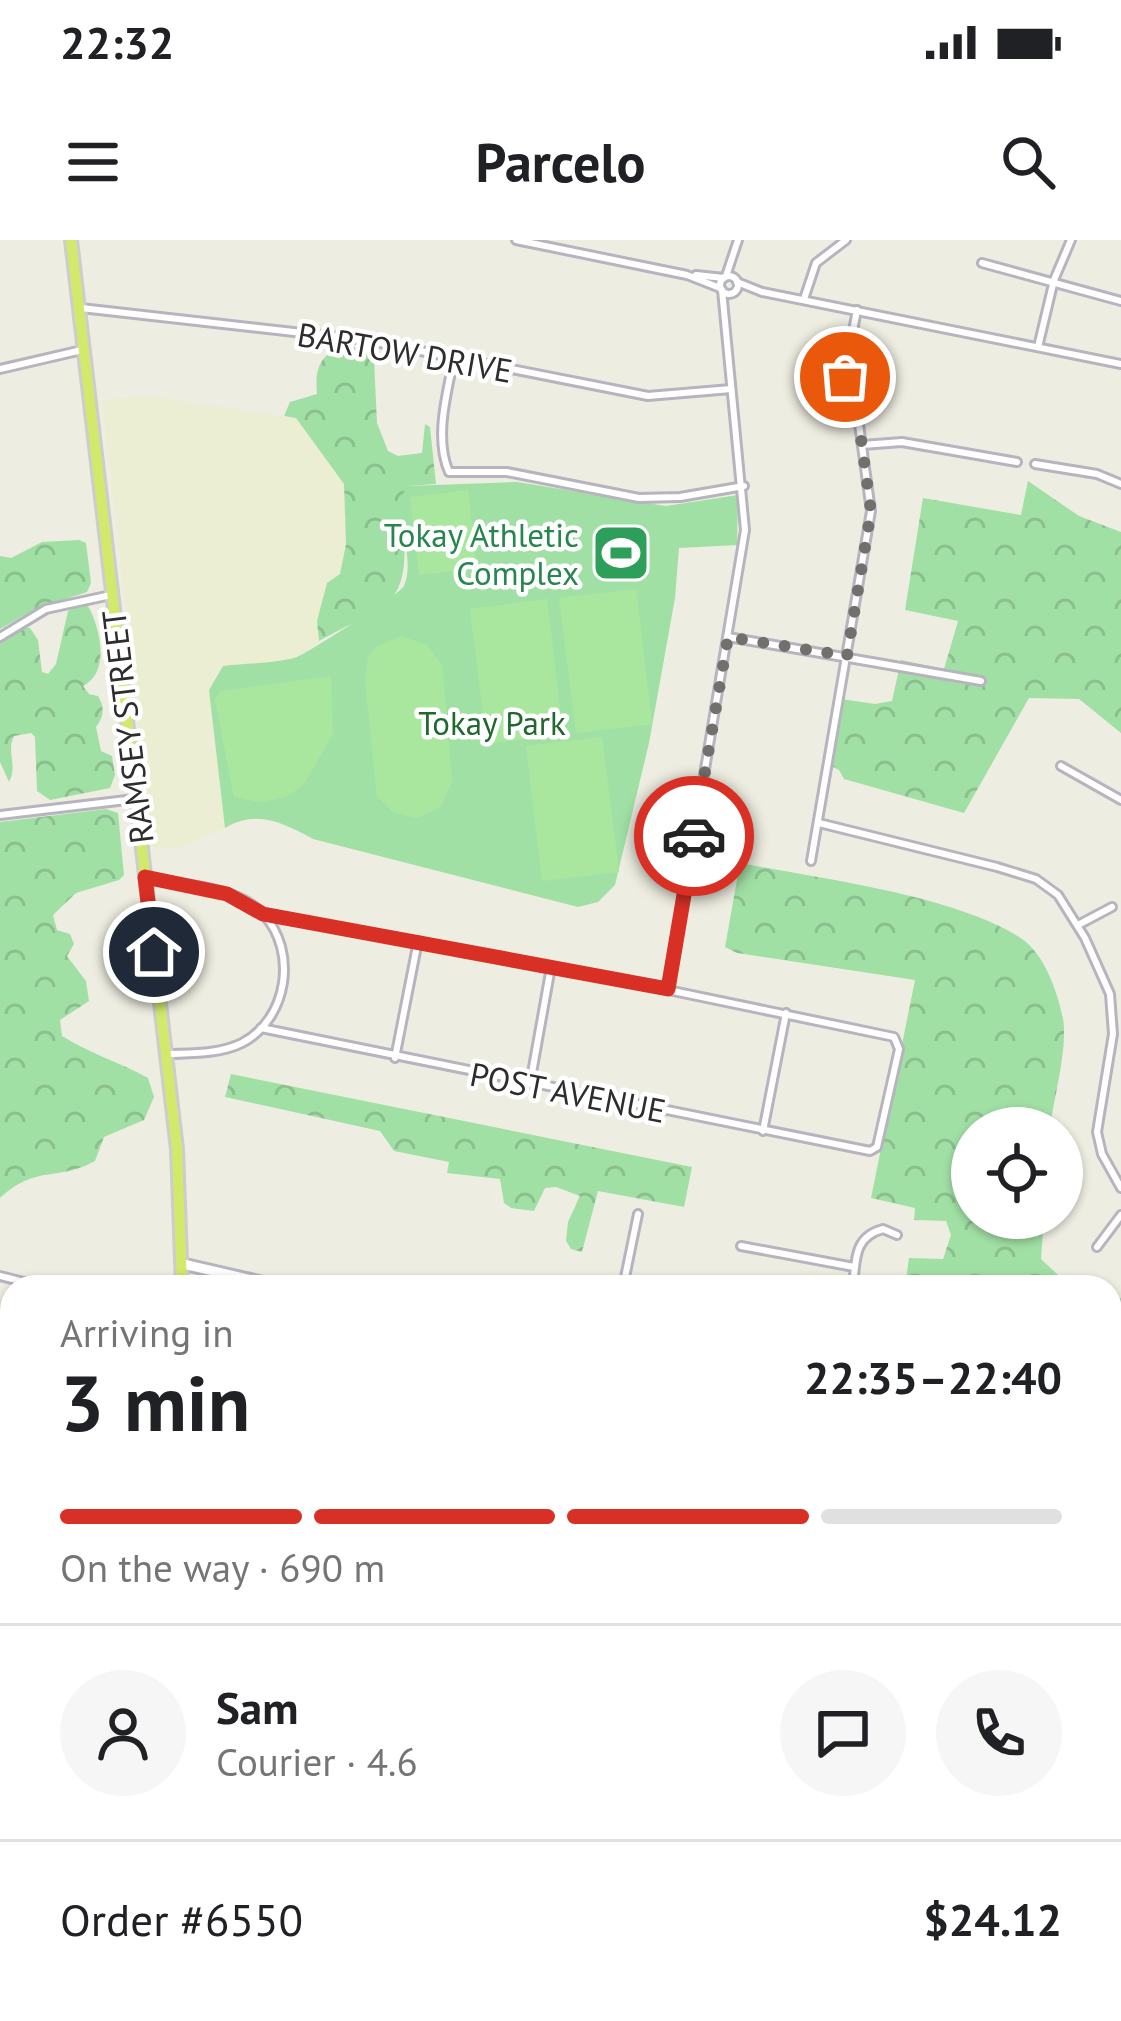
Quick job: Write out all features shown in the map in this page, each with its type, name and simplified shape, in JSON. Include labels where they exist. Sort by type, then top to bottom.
[{"type":"main road","name":"RAMSEY STREET","points":[[71,240],[179,1167],[183,1275]]},
{"type":"street","points":[[516,240],[687,275],[731,279],[762,292]]},
{"type":"street","points":[[723,321],[733,293],[738,240]]},
{"type":"street","points":[[804,299],[816,263],[846,240]]},
{"type":"street","points":[[1038,347],[1054,280],[1071,240]]},
{"type":"street","points":[[982,262],[1121,301]]},
{"type":"street","points":[[687,275],[733,293],[804,299],[1121,364]]},
{"type":"street","points":[[668,989],[746,530],[721,289],[731,279]]},
{"type":"street","name":"BARTOW DRIVE","points":[[78,308],[365,340],[648,396],[731,389]]},
{"type":"street","points":[[812,861],[871,511],[845,372],[857,310]]},
{"type":"street","points":[[0,370],[82,350]]},
{"type":"street","points":[[454,358],[443,417],[449,472],[507,472],[639,498],[744,487]]},
{"type":"street","points":[[862,445],[902,442],[1017,462]]},
{"type":"street","points":[[1035,464],[1121,484]]},
{"type":"street","points":[[0,637],[46,609],[111,595]]},
{"type":"street","points":[[728,637],[981,681]]},
{"type":"street","points":[[1060,766],[1121,800]]},
{"type":"street","points":[[0,815],[135,799]]},
{"type":"street","points":[[819,823],[1036,879],[1058,895],[1117,1004],[1097,1132],[1110,1172],[1121,1188]]},
{"type":"street","points":[[145,877],[227,894],[263,914],[785,1012],[763,1131]]},
{"type":"street","points":[[1078,925],[1112,907]]},
{"type":"street","points":[[166,1054],[225,1049],[244,1042],[276,1008],[285,974],[278,939],[263,914]]},
{"type":"street","points":[[395,1058],[418,941]]},
{"type":"street","points":[[530,1084],[551,967]]},
{"type":"street","name":"POST AVENUE","points":[[261,1028],[763,1131],[876,1149],[898,1049],[896,1038],[785,1012]]},
{"type":"street","points":[[625,1275],[638,1214]]},
{"type":"street","points":[[1096,1247],[1121,1215]]},
{"type":"street","points":[[854,1275],[859,1245],[869,1234],[883,1229],[897,1235]]},
{"type":"street","points":[[741,1246],[854,1268]]},
{"type":"street","points":[[183,1264],[231,1275]]},
{"type":"shaded area","points":[[149,396],[296,418],[344,484],[346,544],[340,574],[318,621],[319,641],[299,657],[209,690],[225,828],[182,847],[153,848],[102,400]]},
{"type":"green space","points":[[338,346],[362,348],[374,359],[377,423],[388,451],[398,456],[422,453],[425,424],[430,427],[436,484],[408,486],[405,491],[403,573],[390,600],[319,641],[317,621],[327,583],[340,574],[346,544],[344,484],[296,418],[284,416],[290,402],[317,394],[319,366]]},
{"type":"green space","points":[[1028,481],[1079,516],[1121,532],[1121,733],[1079,699],[1029,698],[964,813],[844,779],[839,770],[823,762],[834,698],[875,704],[892,701],[901,660],[944,669],[958,621],[905,610],[923,498],[1021,515]]},
{"type":"green space","name":"Tokay Park","points":[[517,482],[666,506],[738,495],[737,545],[679,548],[675,598],[649,743],[615,885],[598,902],[578,907],[313,839],[270,820],[248,819],[225,828],[209,690],[223,666],[297,657],[399,591],[408,561],[401,509],[407,486]]},
{"type":"green space","points":[[468,490],[477,568],[419,575],[410,497]]},
{"type":"green space","points":[[42,542],[86,543],[91,583],[87,592],[35,609],[0,629],[0,556],[11,558]]},
{"type":"green space","points":[[636,589],[652,724],[576,733],[559,598]]},
{"type":"green space","points":[[547,599],[563,734],[487,744],[470,609]]},
{"type":"green space","points":[[88,606],[93,616],[100,650],[97,671],[83,686],[102,704],[96,727],[101,751],[112,756],[115,775],[110,788],[50,800],[37,791],[31,733],[14,736],[9,782],[0,762],[0,642],[19,627],[30,628],[38,640],[42,672],[48,674],[56,664],[68,611]]},
{"type":"green space","points":[[401,636],[427,645],[442,665],[452,782],[441,806],[418,818],[394,813],[377,796],[365,681],[368,658],[376,647]]},
{"type":"green space","points":[[331,676],[333,734],[303,785],[286,797],[260,802],[234,797],[215,699],[221,691]]},
{"type":"green space","points":[[602,737],[619,872],[542,881],[526,746]]},
{"type":"green space","points":[[106,809],[118,813],[124,875],[76,893],[53,915],[57,930],[70,934],[74,944],[67,956],[86,981],[89,1001],[60,1020],[62,1036],[148,1078],[154,1097],[144,1120],[104,1137],[95,1161],[25,1181],[0,1198],[0,822]]},
{"type":"green space","points":[[740,863],[886,890],[962,911],[1022,939],[1044,964],[1064,1030],[1054,1107],[951,1107],[951,1235],[946,1221],[914,1220],[915,1208],[871,1198],[915,980],[737,953],[725,947]]},
{"type":"green space","points":[[231,1074],[692,1167],[684,1207],[598,1191],[582,1252],[571,1249],[566,1241],[568,1222],[580,1196],[545,1188],[534,1211],[511,1208],[504,1203],[500,1179],[447,1173],[449,1162],[394,1151],[380,1131],[225,1097]]},
{"type":"green space","points":[[951,1235],[951,1239],[1042,1239],[1041,1259],[1058,1275],[907,1275],[909,1258],[943,1259]]},
{"type":"way so far","points":[[694,836],[728,637],[847,656],[871,500],[857,410],[845,377]]},
{"type":"place","name":"Tokay Athletic Complex","points":[[621,553]]},
{"type":"route","points":[[154,952],[145,877],[227,894],[263,914],[668,989],[694,836]]}]
